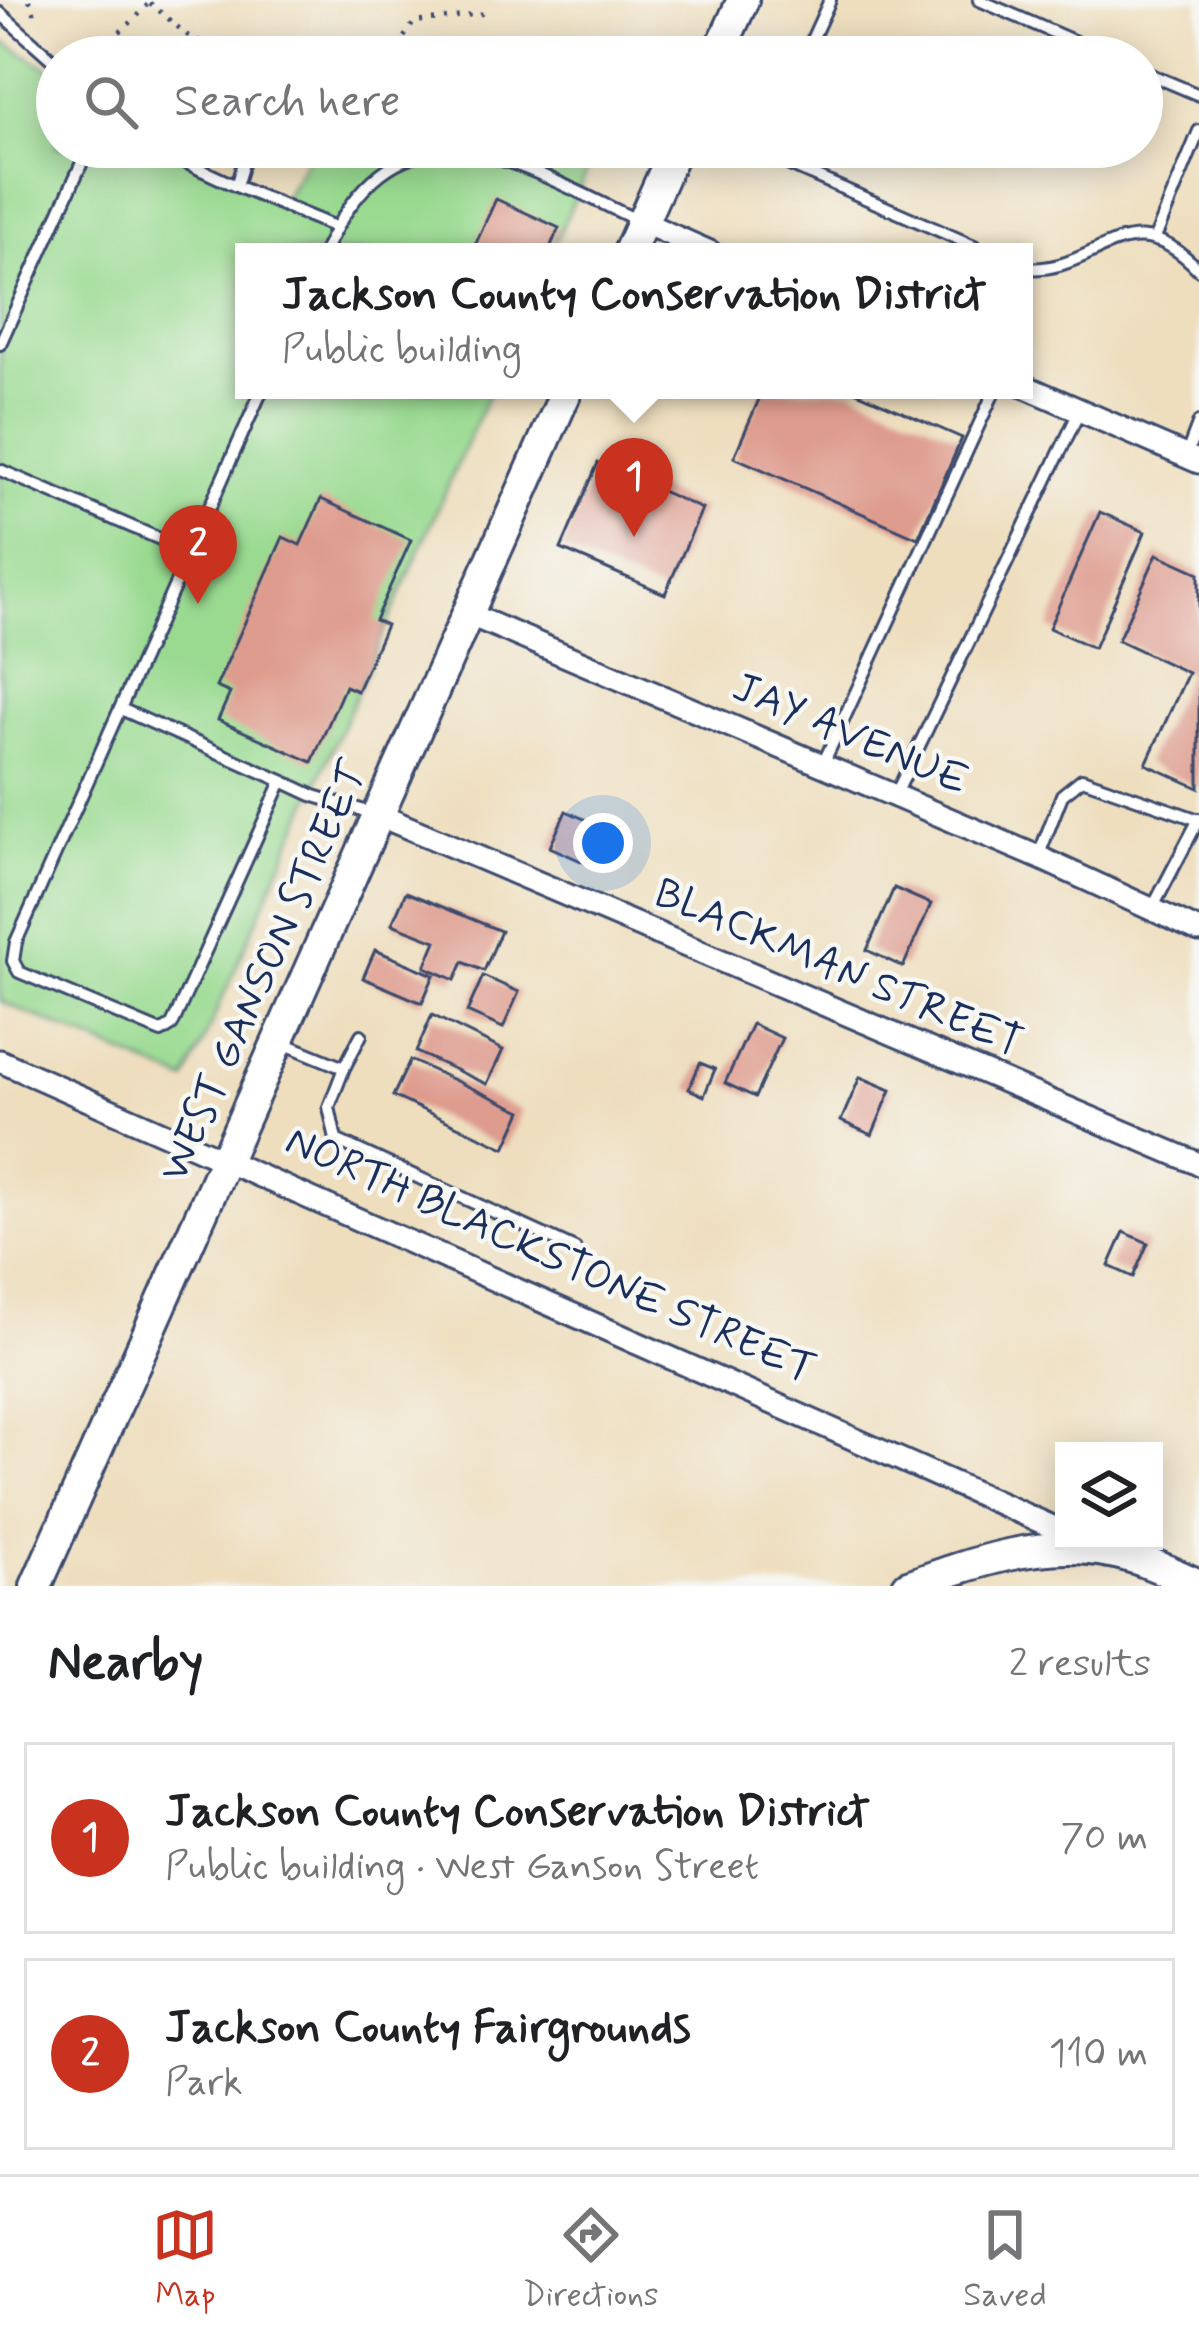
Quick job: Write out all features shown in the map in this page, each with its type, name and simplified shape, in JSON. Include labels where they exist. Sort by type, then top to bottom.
[{"type":"street","points":[[726,36],[742,0]]},
{"type":"street","points":[[633,243],[666,168]]},
{"type":"street","points":[[642,222],[690,243]]},
{"type":"street","points":[[1033,390],[1192,459]]},
{"type":"street","name":"WEST GANSON STREET","points":[[36,1586],[563,399]]},
{"type":"street","name":"JAY AVENUE","points":[[468,614],[1038,857],[1199,931]]},
{"type":"street","name":"BLACKMAN STREET","points":[[381,816],[1199,1165]]},
{"type":"street","name":"NORTH BLACKSTONE STREET","points":[[0,1061],[1055,1528]]},
{"type":"street","points":[[908,1586],[973,1576],[1032,1550],[1055,1548]]},
{"type":"street","points":[[1106,1550],[1199,1585]]},
{"type":"lane","points":[[814,36],[830,0]]},
{"type":"lane","points":[[979,0],[1062,36]]},
{"type":"lane","points":[[0,14],[36,46]]},
{"type":"lane","points":[[1163,80],[1199,95]]},
{"type":"lane","points":[[1155,238],[1199,130]]},
{"type":"lane","points":[[0,344],[80,168]]},
{"type":"lane","points":[[197,168],[335,227]]},
{"type":"lane","points":[[236,186],[242,168]]},
{"type":"lane","points":[[328,243],[335,227],[374,181],[393,168]]},
{"type":"lane","points":[[521,168],[642,222]]},
{"type":"lane","points":[[796,168],[967,243]]},
{"type":"lane","points":[[1033,268],[1129,238],[1155,238],[1178,249],[1199,270]]},
{"type":"lane","points":[[258,399],[16,942],[13,962],[19,972],[161,1032],[172,1025],[282,781]]},
{"type":"lane","points":[[822,766],[991,399]]},
{"type":"lane","points":[[895,796],[1080,410]]},
{"type":"lane","points":[[1192,459],[1199,422]]},
{"type":"lane","points":[[0,470],[190,552]]},
{"type":"lane","points":[[121,709],[314,796],[381,816]]},
{"type":"lane","points":[[1038,857],[1062,795],[1082,778],[1198,819],[1154,908]]},
{"type":"lane","points":[[362,1035],[329,1107],[336,1140],[575,1249]]},
{"type":"lane","points":[[280,1041],[344,1069]]},
{"type":"path","points":[[113,36],[125,30],[150,2],[189,36]]},
{"type":"path","points":[[405,36],[414,22],[488,13]]},
{"type":"green space","points":[[0,40],[36,61],[36,168],[217,168],[280,205],[302,168],[588,168],[555,243],[235,243],[235,399],[486,399],[186,1081],[0,1001]]},
{"type":"building","points":[[496,199],[559,228],[552,243],[476,243]]},
{"type":"building","points":[[759,399],[873,399],[962,438],[918,538],[734,457]]},
{"type":"building","points":[[598,463],[702,509],[665,594],[561,549]]},
{"type":"building","points":[[321,499],[411,540],[375,620],[386,625],[357,691],[345,686],[312,762],[218,720],[230,693],[216,687],[283,537],[300,545]]},
{"type":"building","points":[[1100,512],[1145,532],[1094,648],[1049,628]]},
{"type":"building","points":[[1157,554],[1199,573],[1199,788],[1146,764],[1188,673],[1118,640]]},
{"type":"building","points":[[566,811],[604,828],[588,864],[550,847]]},
{"type":"building","points":[[894,888],[931,904],[903,967],[867,950]]},
{"type":"building","points":[[406,892],[501,931],[484,971],[463,962],[455,980],[425,967],[436,941],[392,924]]},
{"type":"building","points":[[375,950],[434,975],[422,1003],[363,978]]},
{"type":"building","points":[[483,976],[519,992],[503,1028],[467,1012]]},
{"type":"building","points":[[432,1015],[503,1050],[487,1084],[416,1052]]},
{"type":"building","points":[[752,1024],[782,1038],[755,1097],[725,1083]]},
{"type":"building","points":[[410,1060],[522,1111],[505,1148],[393,1096]]},
{"type":"building","points":[[700,1063],[715,1069],[704,1096],[689,1089]]},
{"type":"building","points":[[860,1077],[891,1090],[872,1135],[841,1121]]},
{"type":"building","points":[[1124,1232],[1148,1243],[1133,1277],[1109,1266]]},
{"type":"place","name":"Jackson County Conservation District","points":[[634,537]]},
{"type":"place","name":"Jackson County Fairgrounds","points":[[198,604]]}]
